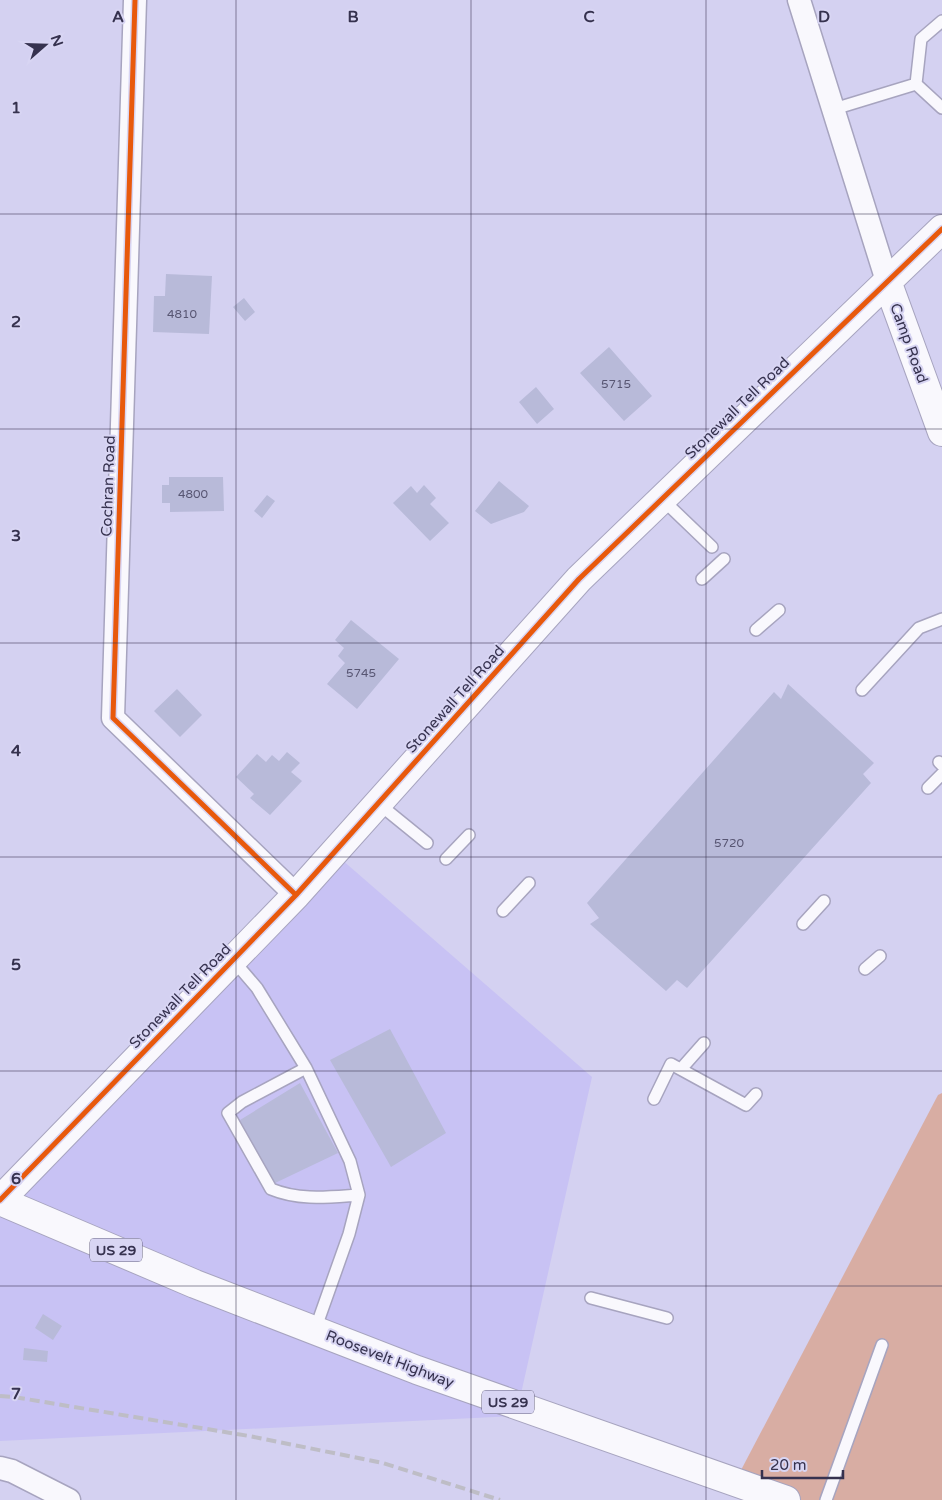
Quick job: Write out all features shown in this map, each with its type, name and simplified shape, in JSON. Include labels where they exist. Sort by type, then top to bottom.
[{"type":"street","name":"Cochran Road","points":[[135,0],[113,718],[296,895]]},
{"type":"street","points":[[800,0],[887,281]]},
{"type":"street","name":"Stonewall Tell Road","points":[[0,1201],[296,895],[579,579],[942,229]]},
{"type":"street","name":"Camp Road","points":[[887,281],[942,432]]},
{"type":"street","name":"Roosevelt Highway","points":[[0,1201],[195,1284],[417,1370],[786,1500]]},
{"type":"street","points":[[0,1468],[12,1471],[69,1500]]},
{"type":"lane","points":[[916,84],[921,39],[942,21]]},
{"type":"lane","points":[[834,109],[916,84]]},
{"type":"lane","points":[[916,84],[942,108]]},
{"type":"lane","points":[[662,498],[712,547]]},
{"type":"lane","points":[[702,579],[724,558]]},
{"type":"lane","points":[[756,630],[779,610]]},
{"type":"lane","points":[[862,690],[919,628],[942,619]]},
{"type":"lane","points":[[928,788],[942,774]]},
{"type":"lane","points":[[379,804],[427,843]]},
{"type":"lane","points":[[446,859],[469,835]]},
{"type":"lane","points":[[502,911],[529,883]]},
{"type":"lane","points":[[803,924],[824,901]]},
{"type":"lane","points":[[866,969],[880,956]]},
{"type":"lane","points":[[233,960],[257,988],[306,1068],[350,1160],[359,1195],[349,1234],[315,1330]]},
{"type":"lane","points":[[680,1069],[704,1043]]},
{"type":"lane","points":[[654,1099],[671,1064],[746,1105],[756,1094]]},
{"type":"lane","points":[[306,1068],[242,1102],[228,1113],[271,1190],[284,1195],[304,1198],[359,1195]]},
{"type":"lane","points":[[591,1298],[667,1318]]},
{"type":"lane","points":[[826,1500],[882,1345]]},
{"type":"shaded area","points":[[341,859],[592,1077],[516,1416],[0,1441],[0,1183]]},
{"type":"shaded area","points":[[942,1093],[942,1500],[746,1500],[729,1493],[938,1095]]},
{"type":"building","points":[[166,274],[212,276],[209,334],[153,332],[154,296],[165,296]]},
{"type":"building","points":[[244,298],[255,312],[245,321],[233,307]]},
{"type":"building","points":[[609,347],[652,396],[624,421],[580,373]]},
{"type":"building","points":[[536,387],[554,409],[537,424],[519,402]]},
{"type":"building","points":[[169,477],[223,477],[224,511],[170,512],[170,503],[162,503],[162,485],[169,485]]},
{"type":"building","points":[[499,481],[529,506],[524,512],[491,524],[475,511]]},
{"type":"building","points":[[424,485],[436,498],[430,504],[449,523],[430,541],[393,503],[411,486],[417,493]]},
{"type":"building","points":[[267,495],[275,501],[262,518],[254,511]]},
{"type":"building","points":[[351,620],[399,659],[357,709],[327,684],[345,663],[338,656],[344,648],[335,640]]},
{"type":"building","points":[[788,684],[874,763],[863,774],[871,783],[687,988],[677,980],[666,991],[590,924],[599,918],[587,903],[774,692],[781,699]]},
{"type":"building","points":[[177,689],[202,715],[180,737],[154,711]]},
{"type":"building","points":[[287,752],[300,763],[291,772],[302,781],[270,815],[250,798],[254,794],[236,777],[257,754],[266,762],[272,755],[279,761]]},
{"type":"building","points":[[390,1029],[446,1133],[391,1167],[330,1060]]},
{"type":"building","points":[[300,1083],[338,1153],[273,1184],[240,1120]]},
{"type":"building","points":[[43,1314],[62,1326],[53,1340],[35,1328]]},
{"type":"building","points":[[24,1348],[48,1351],[47,1362],[23,1360]]},
{"type":"railway","points":[[0,1396],[249,1436],[383,1463],[500,1500]]},
{"type":"cycle path","points":[[135,0],[113,718],[296,895]]},
{"type":"cycle path","points":[[0,1200],[296,895],[579,579],[942,229]]}]
